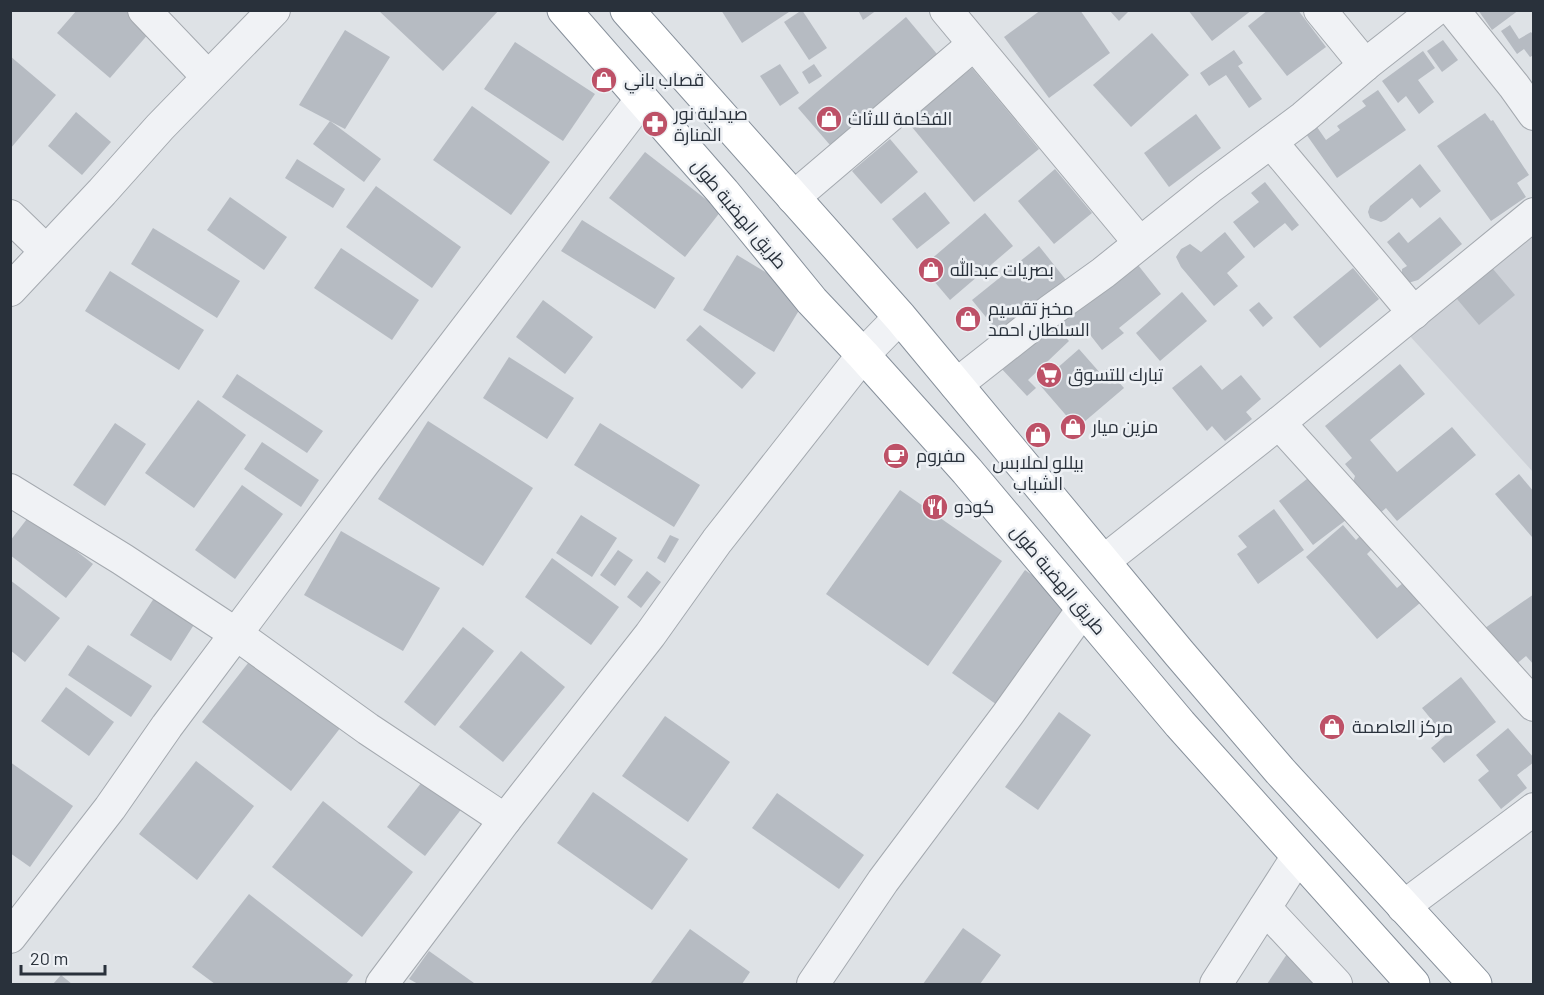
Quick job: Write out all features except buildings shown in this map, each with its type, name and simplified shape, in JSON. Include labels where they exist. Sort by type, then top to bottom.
[{"type":"highway","name":"طريق الهضبة طول","points":[[564,10],[723,192],[812,302],[967,471],[1180,724],[1413,984]]},
{"type":"highway","points":[[627,10],[900,317],[1280,771],[1475,984]]},
{"type":"street","points":[[144,10],[208,77]]},
{"type":"street","points":[[10,290],[208,77],[274,10]]},
{"type":"street","points":[[946,10],[1139,243]]},
{"type":"street","points":[[1320,10],[1365,65]]},
{"type":"street","points":[[956,385],[1335,92],[1365,65],[1435,10]]},
{"type":"street","points":[[1453,10],[1524,79],[1533,114]]},
{"type":"street","points":[[793,198],[974,44]]},
{"type":"street","points":[[10,937],[110,808],[167,726],[236,634],[641,100]]},
{"type":"street","points":[[1271,142],[1414,313]]},
{"type":"street","points":[[1104,561],[1279,423],[1533,214]]},
{"type":"street","points":[[10,216],[46,251]]},
{"type":"street","points":[[382,984],[505,820],[650,635],[717,542],[863,355],[900,317]]},
{"type":"street","points":[[1279,423],[1533,705]]},
{"type":"street","points":[[11,490],[122,558],[236,634],[368,729],[505,820]]},
{"type":"street","points":[[813,984],[883,881],[1083,609]]},
{"type":"street","points":[[1403,907],[1533,810]]},
{"type":"street","points":[[1216,984],[1298,856]]},
{"type":"street","points":[[1265,908],[1336,984]]},
{"type":"shaded area","points":[[1533,231],[1533,472],[1409,335]]},
{"type":"place","name":"قصاب باني","points":[[604,80]]},
{"type":"place","name":"الفخامة للاثاث","points":[[829,119]]},
{"type":"place","name":"صيدلية نور المنارة","points":[[655,124]]},
{"type":"place","name":"بصريات عبدالله","points":[[931,270]]},
{"type":"place","name":"مخبز تقسيم السلطان احمد","points":[[968,319]]},
{"type":"place","name":"تبارك للتسوق","points":[[1049,375]]},
{"type":"place","name":"مزين ميار","points":[[1073,427]]},
{"type":"place","name":"بيللو لملابس الشباب","points":[[1038,435]]},
{"type":"place","name":"مفروم","points":[[896,456]]},
{"type":"place","name":"كودو","points":[[935,507]]},
{"type":"place","name":"مركز العاصمة","points":[[1332,727]]}]
